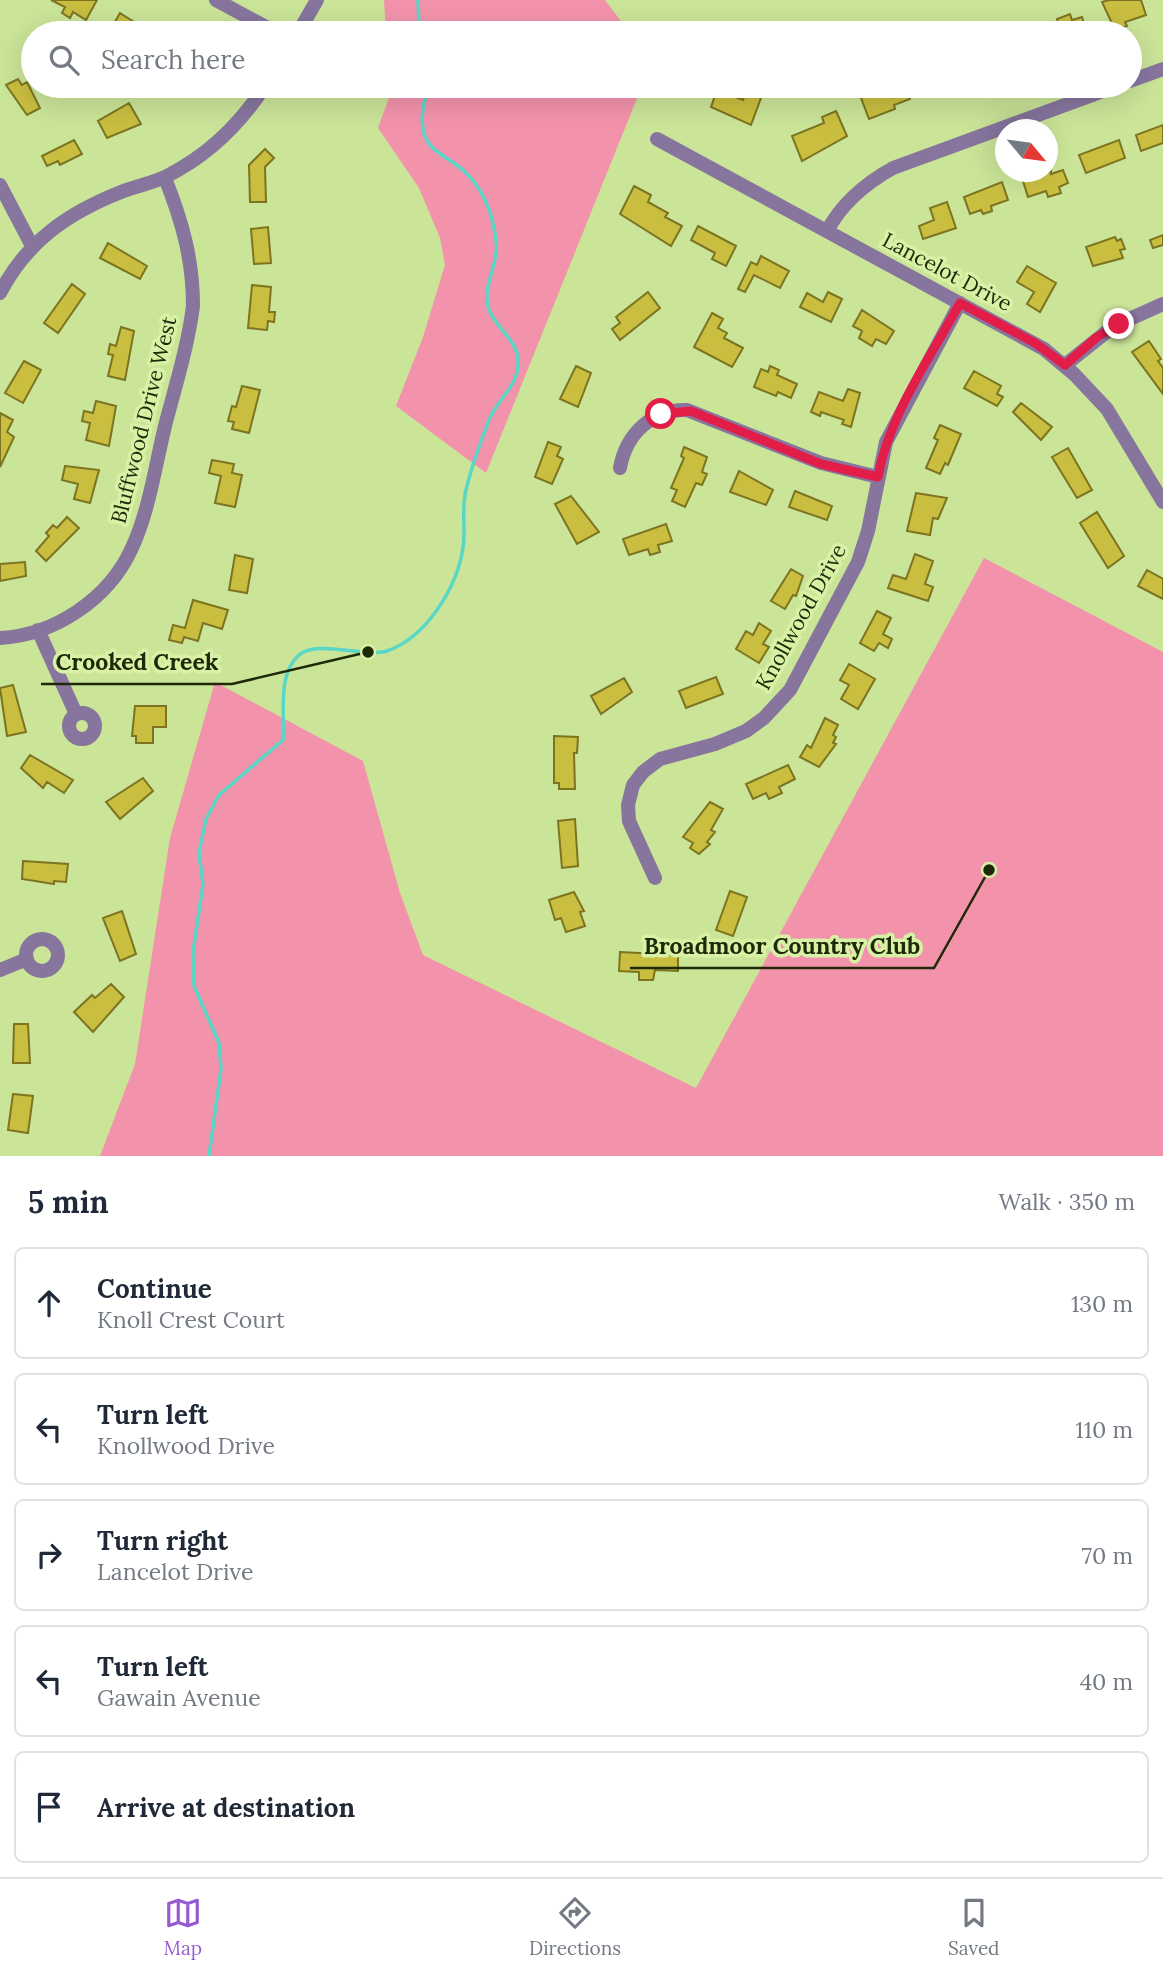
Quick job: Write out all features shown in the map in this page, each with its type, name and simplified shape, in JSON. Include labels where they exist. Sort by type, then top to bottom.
[{"type":"street","points":[[215,0],[254,21]]},
{"type":"street","points":[[305,21],[317,0]]},
{"type":"street","points":[[1142,77],[1163,69]]},
{"type":"street","points":[[0,293],[16,264],[47,231],[88,206],[165,178],[203,155],[223,138],[255,98]]},
{"type":"street","points":[[827,231],[849,200],[874,178],[893,168],[1084,98]]},
{"type":"street","name":"Lancelot Drive","points":[[657,139],[1035,343],[1065,365],[1107,410],[1163,502]]},
{"type":"street","name":"Bluffwood Drive West","points":[[0,638],[38,630],[78,611],[103,590],[132,548],[144,513],[193,306],[193,274],[187,237],[165,178]]},
{"type":"street","points":[[0,185],[32,246]]},
{"type":"street","name":"Knollwood Drive","points":[[655,878],[629,821],[628,805],[633,785],[643,772],[660,760],[715,744],[746,731],[764,718],[790,690],[858,562],[868,531],[883,452],[895,423],[960,303]]},
{"type":"street","points":[[1065,365],[1114,326],[1163,304]]},
{"type":"street","points":[[620,468],[628,443],[645,424],[665,413],[687,410],[821,464],[878,477]]},
{"type":"street","points":[[38,630],[76,714]]},
{"type":"street","points":[[0,970],[27,959]]},
{"type":"shaded area","points":[[384,0],[605,0],[621,21],[385,21]]},
{"type":"shaded area","points":[[389,98],[637,98],[486,473],[396,406],[423,337],[445,265],[440,238],[419,188],[378,128]]},
{"type":"shaded area","points":[[984,558],[1163,652],[1163,1156],[100,1156],[135,1064],[170,838],[215,682],[363,761],[400,893],[423,955],[696,1088]]},
{"type":"building","points":[[51,0],[97,0],[86,20],[73,12],[70,18],[62,13],[65,7]]},
{"type":"building","points":[[1141,0],[1146,15],[1128,21],[1111,21],[1102,2]]},
{"type":"building","points":[[120,13],[133,21],[115,21]]},
{"type":"building","points":[[1070,14],[1072,20],[1082,17],[1083,21],[1058,21]]},
{"type":"building","points":[[18,79],[21,84],[21,98],[35,98],[40,108],[27,115],[6,85]]},
{"type":"building","points":[[714,98],[761,98],[751,125],[711,107]]},
{"type":"building","points":[[861,98],[910,98],[894,105],[895,109],[869,119]]},
{"type":"building","points":[[129,103],[141,124],[107,138],[98,121]]},
{"type":"building","points":[[836,111],[847,136],[802,161],[792,136],[824,123],[822,117]]},
{"type":"building","points":[[1163,125],[1163,143],[1141,151],[1136,135]]},
{"type":"building","points":[[74,140],[82,154],[60,165],[58,161],[47,166],[42,156]]},
{"type":"building","points":[[1119,140],[1125,158],[1086,173],[1079,155]]},
{"type":"building","points":[[265,149],[274,158],[265,167],[266,202],[250,202],[249,165]]},
{"type":"building","points":[[1063,170],[1068,183],[1059,187],[1061,193],[1048,197],[1046,191],[1028,197],[1023,182],[1058,182],[1058,172]]},
{"type":"building","points":[[1002,182],[1008,200],[991,206],[992,211],[983,214],[981,210],[970,214],[964,197]]},
{"type":"building","points":[[634,186],[651,195],[648,202],[668,213],[665,217],[682,226],[671,246],[620,214]]},
{"type":"building","points":[[947,202],[956,228],[923,239],[919,226],[934,220],[930,208]]},
{"type":"building","points":[[698,226],[736,246],[726,266],[712,259],[715,253],[691,240]]},
{"type":"building","points":[[268,227],[271,263],[254,264],[251,229]]},
{"type":"building","points":[[1163,235],[1163,245],[1153,248],[1150,240]]},
{"type":"building","points":[[1115,237],[1117,241],[1121,239],[1125,249],[1120,250],[1123,258],[1093,266],[1086,247]]},
{"type":"building","points":[[108,243],[147,266],[140,279],[100,258]]},
{"type":"building","points":[[761,256],[789,271],[780,288],[754,275],[745,292],[738,289],[751,262],[757,265]]},
{"type":"building","points":[[1027,266],[1056,283],[1040,312],[1027,304],[1034,292],[1017,282]]},
{"type":"building","points":[[72,284],[85,294],[58,333],[44,323]]},
{"type":"building","points":[[252,285],[271,287],[269,312],[275,312],[274,322],[268,321],[267,330],[248,328]]},
{"type":"building","points":[[648,292],[660,308],[620,340],[612,329],[620,323],[616,317]]},
{"type":"building","points":[[828,292],[842,299],[831,322],[800,307],[807,293],[823,302]]},
{"type":"building","points":[[862,310],[894,331],[886,344],[876,339],[872,346],[859,338],[862,331],[853,326]]},
{"type":"building","points":[[712,313],[723,319],[718,328],[727,333],[724,338],[743,348],[732,367],[694,347]]},
{"type":"building","points":[[121,327],[134,331],[125,380],[108,376],[113,355],[108,354],[110,344],[116,346]]},
{"type":"building","points":[[1149,341],[1161,359],[1158,361],[1163,368],[1163,394],[1132,352]]},
{"type":"building","points":[[24,361],[41,370],[23,403],[5,393]]},
{"type":"building","points":[[576,366],[591,373],[578,407],[560,399]]},
{"type":"building","points":[[770,366],[779,370],[777,375],[797,384],[791,398],[778,392],[776,396],[754,387],[761,369],[768,372]]},
{"type":"building","points":[[974,371],[1001,386],[997,394],[1003,397],[997,406],[964,388]]},
{"type":"building","points":[[242,386],[260,390],[249,433],[232,429],[234,422],[228,421],[232,406],[236,407]]},
{"type":"building","points":[[848,389],[860,393],[851,427],[842,424],[844,420],[821,412],[820,416],[811,412],[819,392],[843,401]]},
{"type":"building","points":[[96,401],[116,406],[109,446],[86,440],[90,423],[82,421],[84,411],[93,413]]},
{"type":"building","points":[[1021,403],[1052,427],[1041,440],[1013,412]]},
{"type":"building","points":[[0,413],[13,420],[7,432],[14,437],[0,467]]},
{"type":"building","points":[[940,425],[961,434],[948,465],[945,463],[940,474],[926,468],[938,440],[934,438]]},
{"type":"building","points":[[548,442],[561,447],[557,456],[563,459],[552,484],[535,477]]},
{"type":"building","points":[[684,447],[707,457],[702,472],[707,474],[702,485],[696,483],[685,507],[672,501],[677,490],[671,488],[684,458],[681,456]]},
{"type":"building","points":[[1068,448],[1092,490],[1077,498],[1052,457]]},
{"type":"building","points":[[212,460],[234,464],[232,473],[242,475],[235,507],[215,503],[221,476],[209,473]]},
{"type":"building","points":[[65,466],[99,470],[90,503],[74,499],[78,484],[62,480]]},
{"type":"building","points":[[739,471],[773,490],[766,505],[730,492]]},
{"type":"building","points":[[795,491],[832,506],[827,520],[789,507]]},
{"type":"building","points":[[916,493],[947,498],[938,519],[933,518],[930,535],[907,531]]},
{"type":"building","points":[[571,496],[599,532],[577,544],[555,504]]},
{"type":"building","points":[[1097,512],[1124,556],[1108,568],[1080,523]]},
{"type":"building","points":[[67,517],[79,528],[46,561],[36,551],[49,536],[46,533],[53,525],[57,528]]},
{"type":"building","points":[[666,524],[672,541],[658,545],[660,552],[650,555],[648,549],[629,555],[623,539]]},
{"type":"building","points":[[915,554],[933,561],[925,584],[933,587],[928,601],[888,588],[893,575],[906,579]]},
{"type":"building","points":[[235,555],[253,559],[247,593],[229,590]]},
{"type":"building","points":[[25,562],[26,576],[0,581],[0,564]]},
{"type":"building","points":[[791,569],[803,576],[796,596],[793,595],[785,609],[771,601]]},
{"type":"building","points":[[1147,570],[1163,579],[1163,599],[1138,586]]},
{"type":"building","points":[[193,600],[228,610],[222,629],[203,623],[198,641],[184,637],[182,643],[169,640],[173,625],[185,628]]},
{"type":"building","points":[[877,611],[891,618],[883,634],[892,639],[888,648],[879,643],[874,651],[860,643]]},
{"type":"building","points":[[759,623],[771,631],[763,644],[769,647],[759,663],[736,649],[746,631],[753,635]]},
{"type":"building","points":[[849,664],[875,679],[858,709],[841,699],[849,685],[840,680]]},
{"type":"building","points":[[716,677],[723,694],[686,708],[679,691]]},
{"type":"building","points":[[624,678],[632,692],[601,714],[591,696]]},
{"type":"building","points":[[13,685],[26,732],[7,736],[0,688]]},
{"type":"building","points":[[135,706],[166,706],[166,727],[153,727],[153,743],[136,743],[136,736],[132,736]]},
{"type":"building","points":[[825,718],[838,725],[833,735],[836,737],[833,743],[836,744],[819,767],[800,757],[807,745],[811,748]]},
{"type":"building","points":[[554,736],[578,737],[577,753],[574,753],[575,789],[559,789],[559,783],[554,783]]},
{"type":"building","points":[[30,755],[73,780],[64,793],[47,782],[43,788],[21,768]]},
{"type":"building","points":[[788,765],[795,779],[779,787],[782,793],[769,799],[766,793],[753,799],[746,784]]},
{"type":"building","points":[[143,778],[153,791],[120,819],[106,802]]},
{"type":"building","points":[[710,802],[723,809],[711,830],[715,832],[707,842],[710,844],[699,854],[690,848],[693,843],[683,837]]},
{"type":"building","points":[[575,819],[578,866],[562,868],[558,821]]},
{"type":"building","points":[[23,861],[68,864],[66,882],[54,881],[54,884],[22,879]]},
{"type":"building","points":[[730,891],[747,897],[733,936],[716,930]]},
{"type":"building","points":[[574,892],[584,911],[580,912],[585,926],[566,932],[561,918],[555,920],[549,900]]},
{"type":"building","points":[[122,911],[136,954],[120,961],[103,918]]},
{"type":"building","points":[[620,952],[678,955],[678,971],[655,970],[653,980],[639,980],[639,972],[619,971]]},
{"type":"building","points":[[111,984],[124,997],[93,1032],[74,1012],[92,995],[95,998]]},
{"type":"building","points":[[14,1024],[28,1024],[30,1063],[13,1063]]},
{"type":"building","points":[[13,1094],[33,1096],[28,1133],[8,1130]]},
{"type":"waterway","points":[[418,0],[419,21]]},
{"type":"waterway","points":[[209,1156],[221,1069],[219,1043],[194,986],[193,952],[203,884],[199,853],[206,819],[219,795],[283,740],[285,683],[292,663],[299,655],[317,649],[377,653],[387,651],[415,634],[438,609],[460,563],[464,541],[465,497],[476,455],[489,420],[517,373],[518,357],[515,349],[493,317],[487,303],[496,249],[490,212],[480,190],[469,176],[435,150],[427,140],[422,124],[426,98]]},
{"type":"place","name":"Crooked Creek","points":[[368,652]]},
{"type":"place","name":"Broadmoor Country Club","points":[[989,870]]},
{"type":"route","points":[[661,414],[691,411],[821,464],[878,477],[883,452],[895,423],[960,303],[1020,334],[1065,365],[1097,337],[1119,324]]}]
